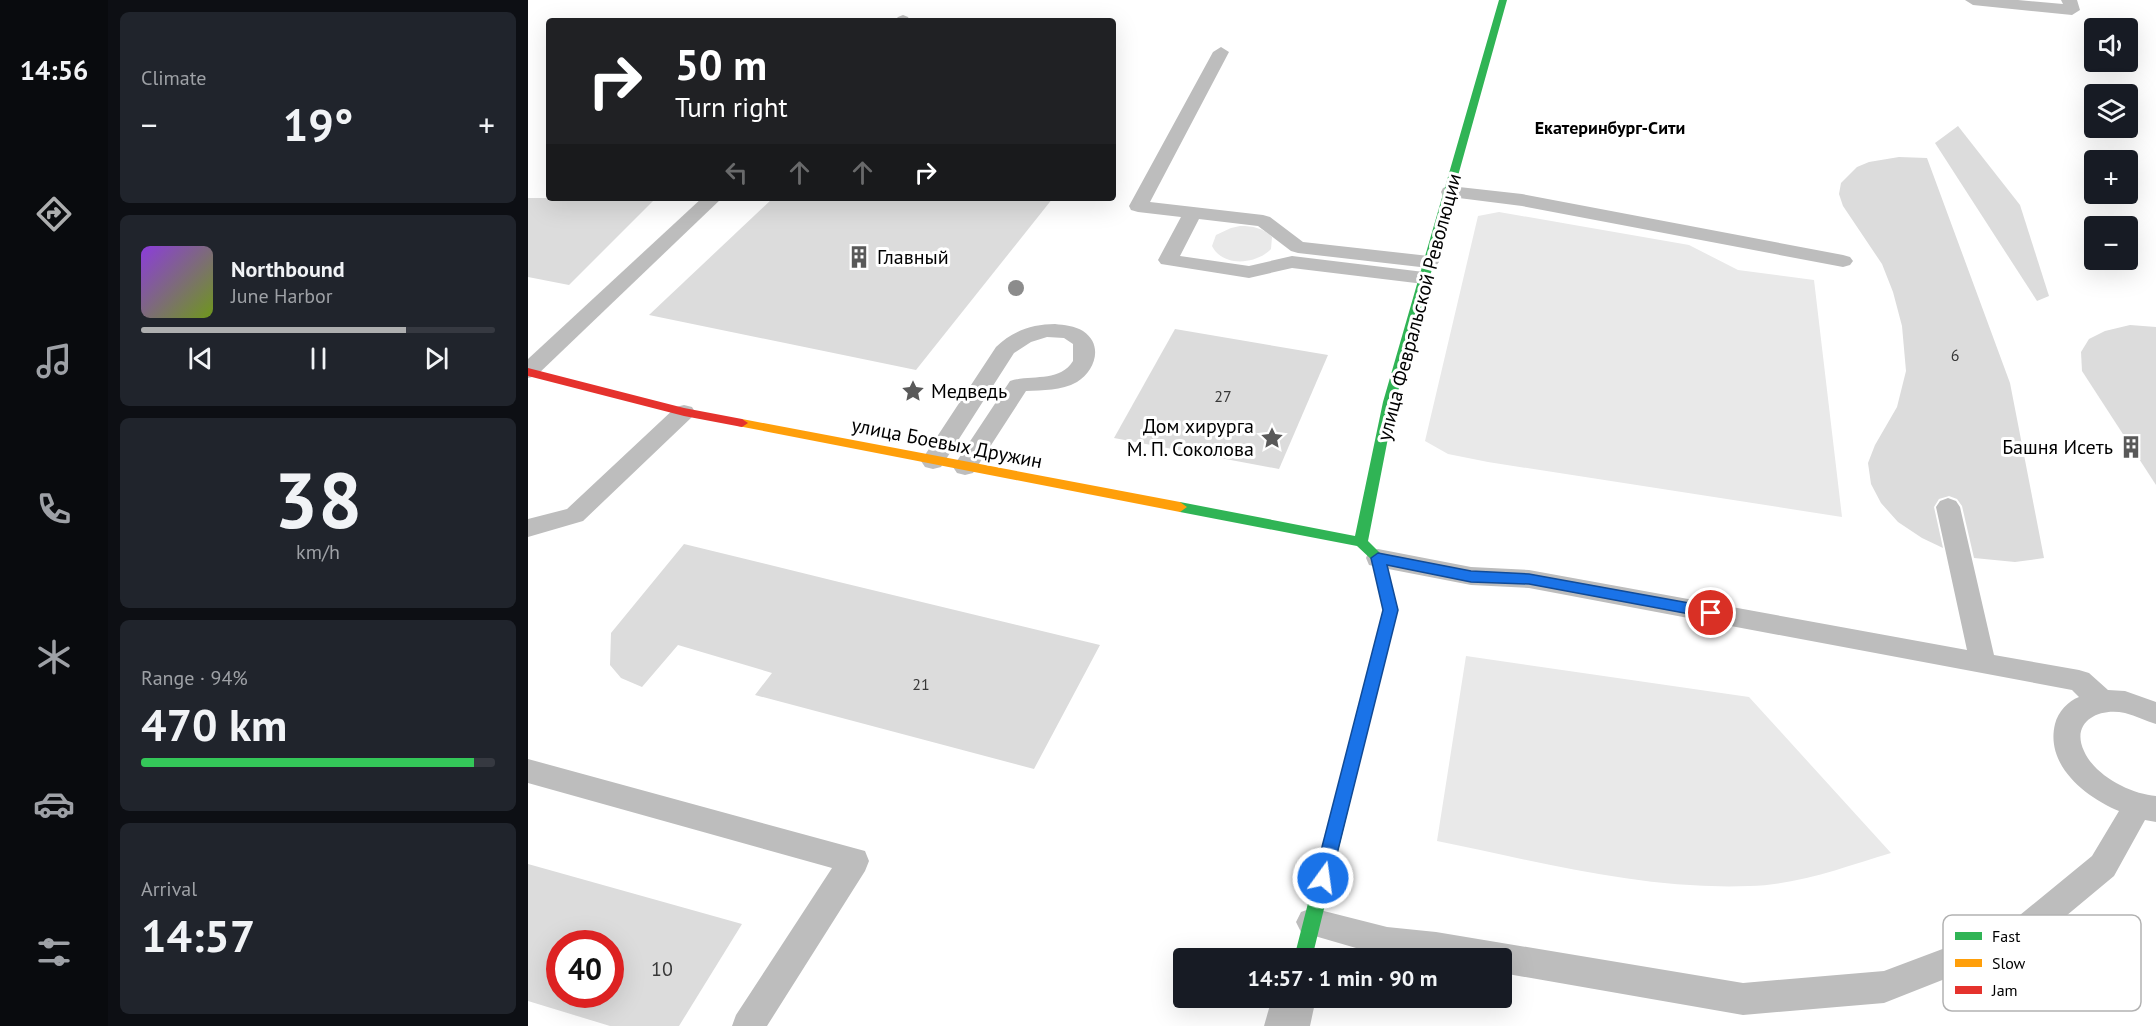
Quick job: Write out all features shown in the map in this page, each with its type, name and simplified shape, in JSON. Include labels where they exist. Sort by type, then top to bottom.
[{"type":"street","name":"улица Февральской Революции","points":[[1306,948],[1390,610],[1369,550],[1389,402],[1503,0]]},
{"type":"street","name":"улица Боевых Дружин","points":[[528,371],[684,412],[1369,550]]},
{"type":"street","points":[[1287,1026],[1292,1008]]},
{"type":"lane","points":[[1974,0],[2072,10],[2069,0]]},
{"type":"lane","points":[[1221,52],[1138,206],[1263,221],[1298,247],[1427,270]]},
{"type":"lane","points":[[1450,192],[1522,200],[1843,261]]},
{"type":"lane","points":[[528,371],[710,201]]},
{"type":"lane","points":[[1193,213],[1168,260],[1249,272],[1292,262],[1427,270]]},
{"type":"lane","points":[[933,461],[1009,346],[1035,332],[1054,330],[1073,333],[1082,341],[1086,353],[1082,366],[1072,376],[1057,382],[1026,383],[1018,386],[965,467]]},
{"type":"lane","points":[[528,528],[575,515],[684,412]]},
{"type":"lane","points":[[1948,507],[1983,663]]},
{"type":"lane","points":[[1369,550],[1471,576],[1529,579],[2079,681],[2101,700]]},
{"type":"lane","points":[[2044,915],[2103,866],[2147,807],[2104,790],[2085,776],[2072,759],[2066,741],[2065,725],[2072,713],[2084,704],[2101,700],[2121,700],[2143,706],[2156,713]]},
{"type":"lane","points":[[528,771],[854,861],[748,1026]]},
{"type":"lane","points":[[1312,922],[1388,942],[1436,946],[1743,999],[1884,987],[1943,964]]},
{"type":"shaded area","points":[[1499,212],[1689,245],[1738,270],[1814,280],[1842,517],[1488,462],[1448,454],[1425,441],[1478,216]]},
{"type":"shaded area","points":[[1240,226],[1265,231],[1272,237],[1271,249],[1257,258],[1240,261],[1232,261],[1217,253],[1212,246],[1216,235]]},
{"type":"shaded area","points":[[1466,656],[1749,697],[1891,853],[1785,882],[1749,886],[1710,886],[1670,884],[1592,873],[1437,841]]},
{"type":"building","points":[[1958,126],[2020,205],[2049,296],[2037,301],[1935,143]]},
{"type":"building","points":[[1899,157],[1927,158],[2010,383],[2044,558],[2015,562],[1974,558],[1962,506],[1957,499],[1949,496],[1939,499],[1934,507],[1943,548],[1922,538],[1898,522],[1881,503],[1871,484],[1868,463],[1875,445],[1897,407],[1906,371],[1902,326],[1893,292],[1882,264],[1843,206],[1839,194],[1841,183],[1857,167],[1869,162]]},
{"type":"building","points":[[528,198],[546,198],[546,201],[653,201],[569,285],[528,277]]},
{"type":"building","name":"Главный","points":[[770,201],[1051,201],[916,370],[649,315]]},
{"type":"building","points":[[2130,325],[2156,327],[2156,485],[2082,371],[2081,352],[2089,339],[2105,331]]},
{"type":"building","points":[[1175,329],[1328,355],[1279,469],[1114,438]]},
{"type":"building","points":[[684,544],[1100,645],[1034,769],[755,695],[772,673],[678,645],[642,687],[621,678],[610,665],[611,633]]},
{"type":"building","points":[[528,864],[742,924],[679,1026],[610,1026],[551,1008],[624,1008],[624,930],[546,930],[546,1006],[528,1001]]},
{"type":"traffic: fast","points":[[1361,542],[1389,402],[1503,0]]},
{"type":"traffic: fast","points":[[1180,507],[1361,542]]},
{"type":"traffic: fast","points":[[1306,948],[1390,610],[1378,558],[1361,542]]},
{"type":"traffic: slow","points":[[742,423],[1180,507]]},
{"type":"traffic: jam","points":[[528,372],[684,412],[742,423]]},
{"type":"place","name":"Главный","points":[[859,257]]},
{"type":"place","name":"Медведь","points":[[913,391]]},
{"type":"place","name":"Дом хирурга М. П. Соколова","points":[[1272,438]]},
{"type":"place","name":"Башня Исеть","points":[[2131,447]]},
{"type":"district","name":"Екатеринбург-Сити","points":[[1610,127]]},
{"type":"route","points":[[1323,878],[1390,610],[1378,558],[1471,576],[1529,579],[1711,613]]}]
